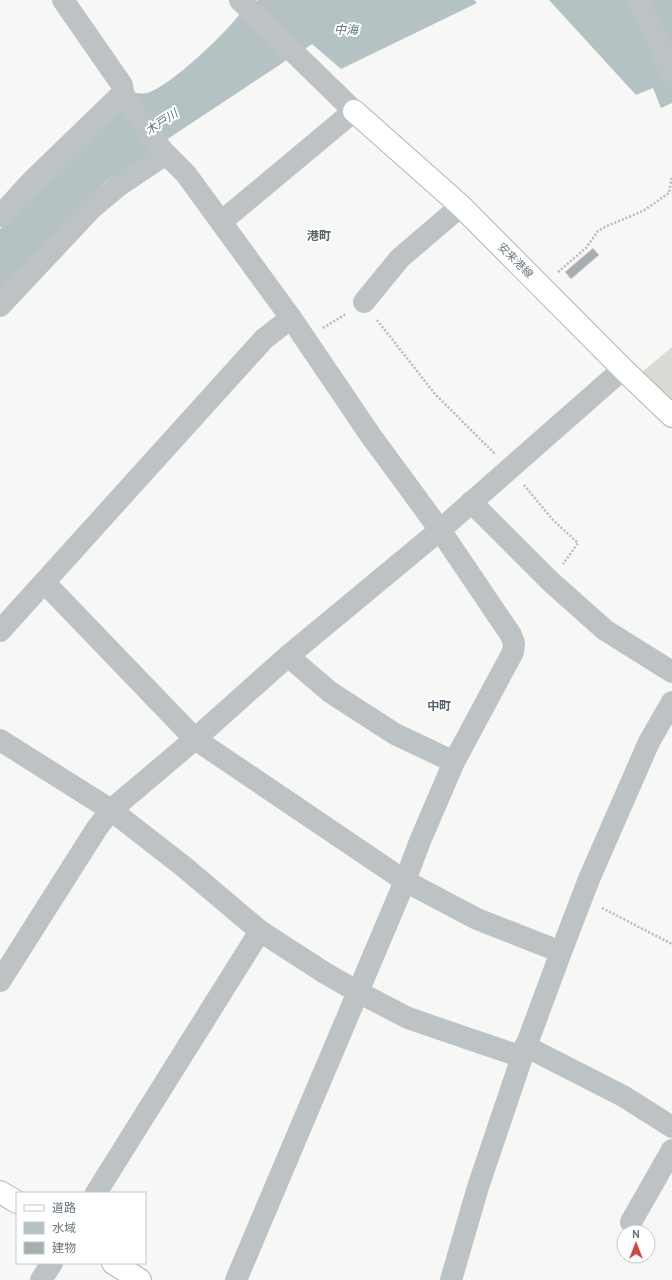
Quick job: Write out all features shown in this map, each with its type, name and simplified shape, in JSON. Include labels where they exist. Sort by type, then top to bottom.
[{"type":"main road","name":"安来港線","points":[[354,110],[461,206],[623,369],[672,416]]},
{"type":"main road","points":[[0,1192],[16,1201]]},
{"type":"main road","points":[[115,1264],[140,1280]]},
{"type":"street","points":[[63,0],[122,85],[125,98],[164,152],[186,174],[306,339],[371,436],[440,530],[511,635],[514,643],[512,652],[454,762],[420,841],[405,882],[236,1280]]},
{"type":"street","points":[[222,222],[354,110],[288,48],[240,0]]},
{"type":"street","points":[[638,0],[662,51],[672,77]]},
{"type":"street","points":[[0,216],[31,182],[125,98]]},
{"type":"street","points":[[0,306],[92,208],[117,187],[164,152]]},
{"type":"street","points":[[364,302],[400,258],[461,206]]},
{"type":"street","points":[[0,631],[133,486],[264,339],[291,318]]},
{"type":"street","points":[[0,981],[97,828],[111,810],[288,656],[440,530],[623,369]]},
{"type":"street","points":[[472,502],[551,582],[606,630],[672,672]]},
{"type":"street","points":[[44,582],[194,739],[405,882],[477,919],[561,952]]},
{"type":"street","points":[[288,656],[330,692],[395,734],[454,762]]},
{"type":"street","points":[[451,1280],[478,1186],[523,1051],[582,898],[649,742],[672,702]]},
{"type":"street","points":[[0,740],[111,810],[182,866],[260,931],[358,992],[408,1018],[523,1051],[623,1096],[672,1126]]},
{"type":"street","points":[[97,1192],[260,931]]},
{"type":"street","points":[[631,1222],[672,1150]]},
{"type":"street","points":[[42,1280],[51,1264]]},
{"type":"path","points":[[541,286],[586,248],[598,231],[643,210],[669,193],[672,176]]},
{"type":"path","points":[[306,339],[364,302],[435,394],[510,468],[553,520],[578,543],[551,582]]},
{"type":"path","points":[[582,898],[672,944]]},
{"type":"shaded area","points":[[672,347],[672,401],[642,372]]},
{"type":"water","name":"中海","points":[[258,0],[474,0],[477,3],[341,69],[312,44],[302,51],[253,4]]},
{"type":"water","points":[[549,0],[672,0],[672,103],[661,108],[653,88],[636,95]]},
{"type":"water","name":"木戸川","points":[[242,11],[290,58],[169,138],[156,151],[105,182],[56,232],[0,293],[0,229],[135,93],[147,93],[157,89],[170,80],[212,44]]},
{"type":"building","points":[[593,248],[599,255],[571,279],[565,272]]},
{"type":"district","name":"港町","points":[[319,237]]},
{"type":"district","name":"中町","points":[[439,707]]}]
